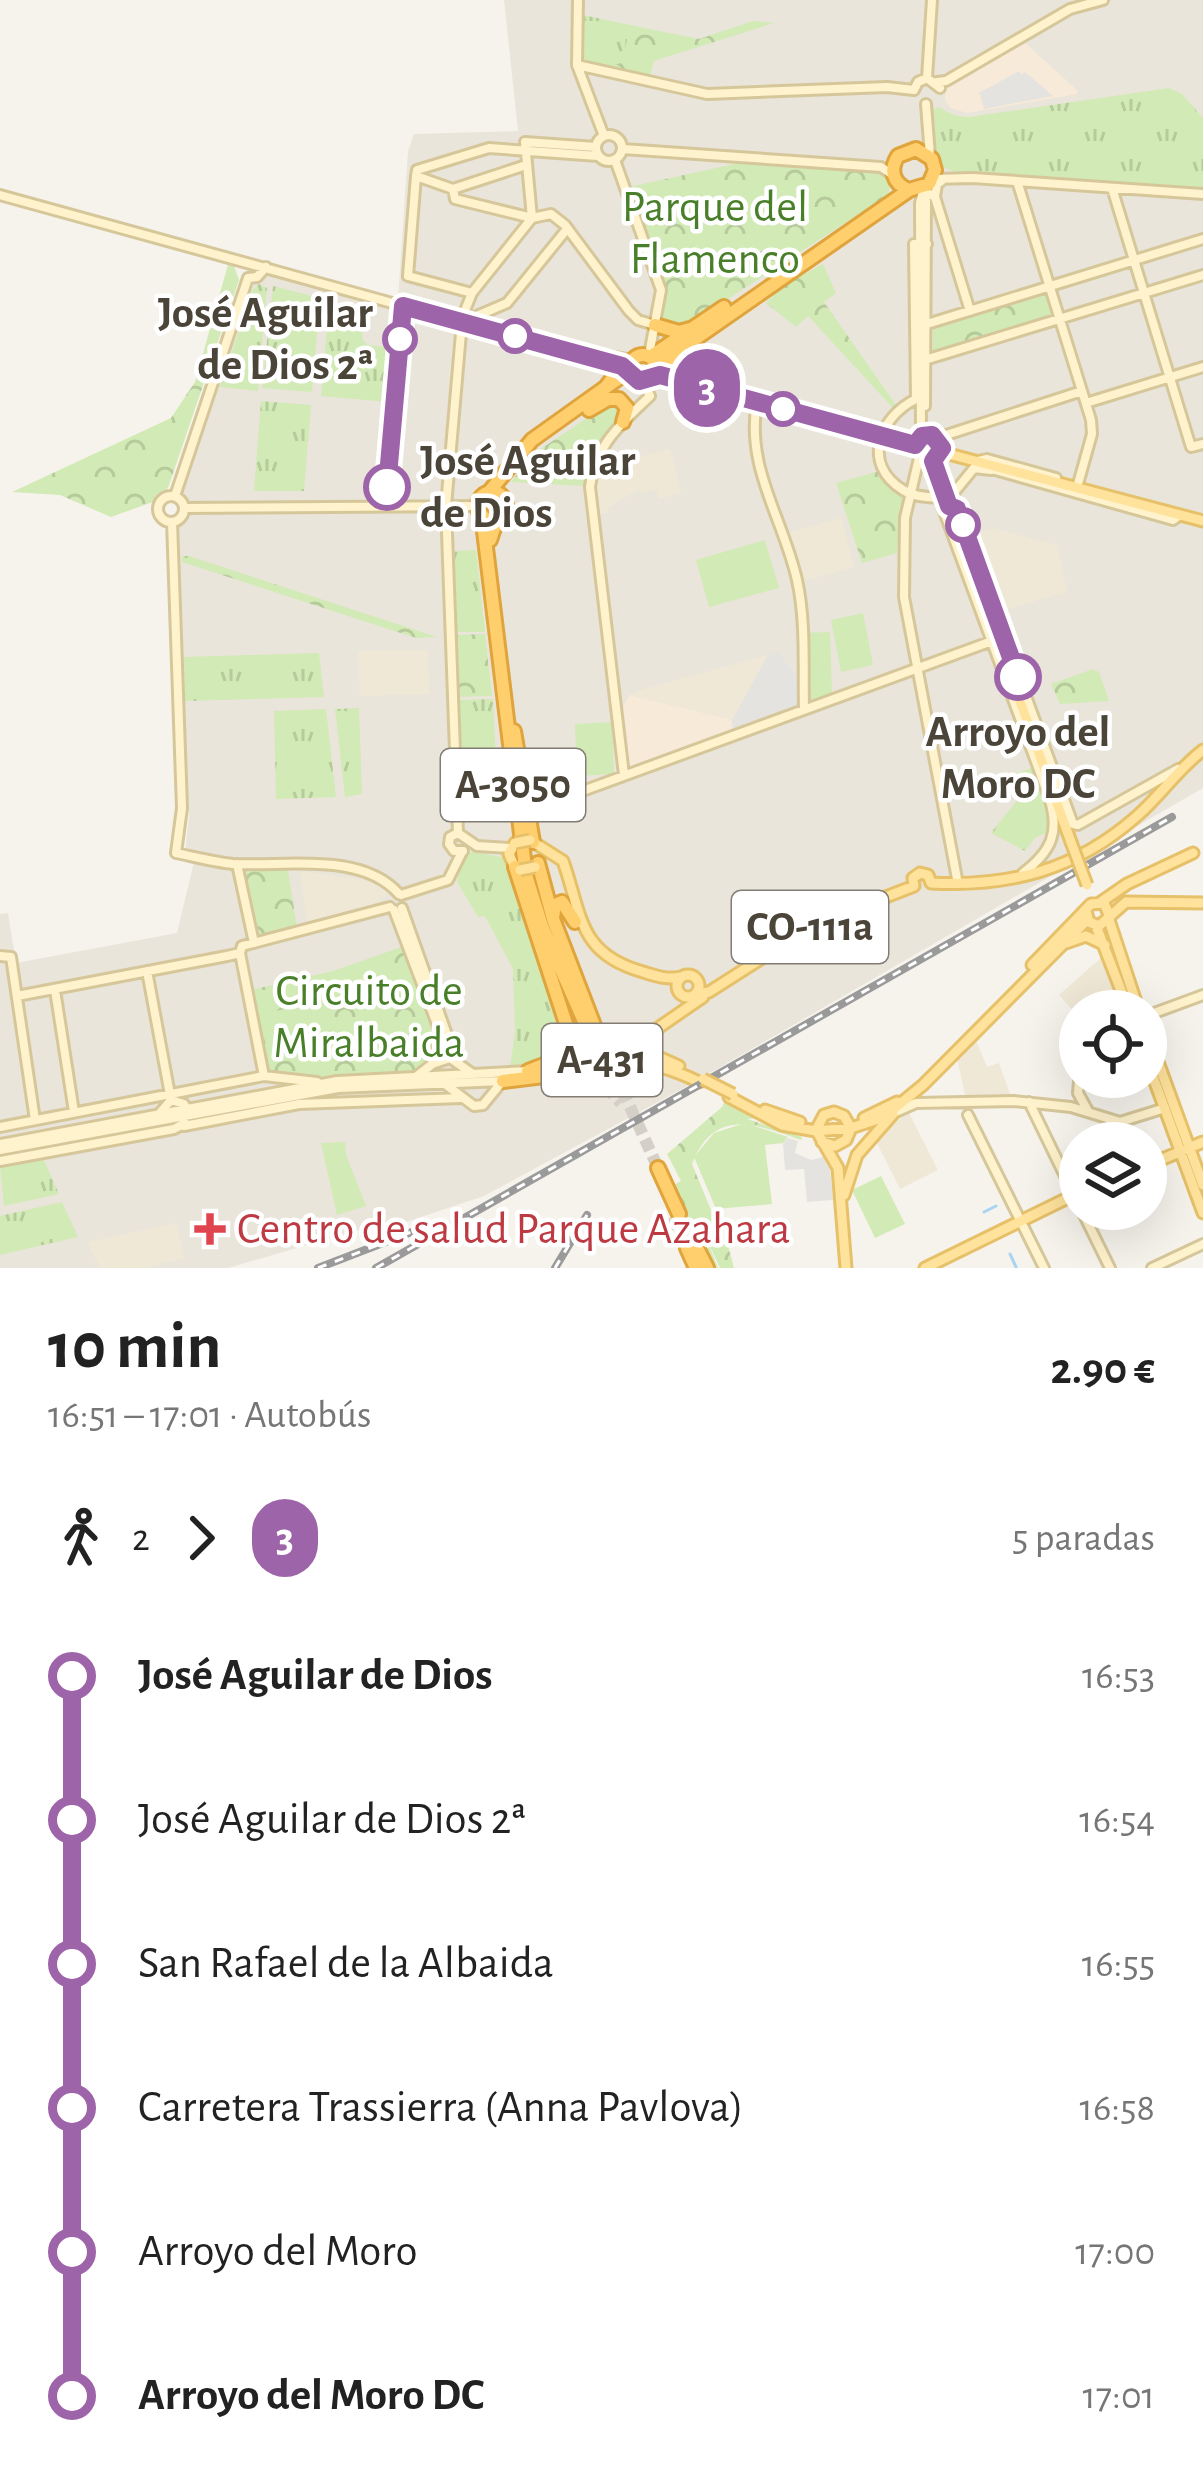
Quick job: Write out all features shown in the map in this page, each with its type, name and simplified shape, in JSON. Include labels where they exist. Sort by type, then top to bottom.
[{"type":"highway","points":[[911,149],[924,187],[891,171],[911,149]]},
{"type":"highway","name":"A-3050","points":[[645,370],[691,329],[888,199],[895,190],[891,171]]},
{"type":"highway","name":"A-3050","points":[[496,495],[525,447],[886,207],[924,187]]},
{"type":"highway","points":[[655,325],[679,332],[691,329]]},
{"type":"highway","points":[[680,347],[673,361],[684,365]]},
{"type":"highway","points":[[575,414],[612,381],[615,373],[610,363]]},
{"type":"highway","points":[[575,414],[616,398],[627,408],[620,425]]},
{"type":"highway","name":"A-3050","points":[[496,495],[482,497],[480,510],[526,875],[542,926],[597,1042]]},
{"type":"highway","name":"A-3050","points":[[496,495],[505,510],[491,529],[490,547],[504,691],[532,874],[597,1042]]},
{"type":"highway","points":[[480,510],[497,518]]},
{"type":"highway","points":[[504,691],[553,919],[597,1042]]},
{"type":"highway","points":[[504,691],[514,855],[570,1036],[559,1058],[529,1071]]},
{"type":"highway","points":[[529,822],[538,807],[558,800]]},
{"type":"highway","points":[[525,896],[551,963],[586,1027]]},
{"type":"highway","points":[[553,919],[554,905],[562,902],[575,922]]},
{"type":"highway","points":[[503,1081],[568,1073],[590,1077]]},
{"type":"highway","points":[[654,1170],[675,1215]]},
{"type":"highway","points":[[690,1247],[699,1268]]},
{"type":"main road","points":[[645,370],[880,435],[926,439]]},
{"type":"main road","points":[[926,439],[937,456],[1006,672],[1088,888],[1133,990]]},
{"type":"main road","points":[[926,439],[919,458],[937,456],[983,465],[1203,519]]},
{"type":"main road","points":[[958,884],[1010,881],[1060,864],[1129,823],[1178,770],[1203,751]]},
{"type":"main road","points":[[1022,980],[1099,910],[1198,850]]},
{"type":"main road","name":"A-431","points":[[644,1052],[782,1125],[821,1137],[898,1102],[1099,910],[1198,850]]},
{"type":"main road","points":[[514,855],[556,853],[563,861],[580,920],[597,950],[688,989]]},
{"type":"main road","points":[[514,855],[550,856],[559,863],[575,922],[602,961],[630,974],[688,989],[713,989]]},
{"type":"main road","name":"CO-111a","points":[[713,989],[814,925],[914,886],[924,891],[931,883],[958,884]]},
{"type":"main road","points":[[1099,910],[1134,901],[1203,901]]},
{"type":"main road","points":[[1099,910],[1203,901]]},
{"type":"main road","points":[[1099,910],[1105,945],[1121,990]]},
{"type":"main road","points":[[1066,943],[1086,936],[1105,945]]},
{"type":"main road","name":"A-431","points":[[850,1125],[896,1113],[1022,980]]},
{"type":"main road","points":[[686,1008],[688,989]]},
{"type":"main road","points":[[644,1052],[656,1026],[683,1006],[688,989]]},
{"type":"main road","points":[[644,1052],[658,1028],[713,989]]},
{"type":"main road","name":"A-431","points":[[529,1071],[644,1052],[701,1080]]},
{"type":"main road","name":"A-431","points":[[503,1081],[608,1056]]},
{"type":"main road","points":[[1167,1095],[1203,1214]]},
{"type":"main road","name":"A-431","points":[[731,1096],[821,1137]]},
{"type":"main road","points":[[1161,1098],[1203,1185]]},
{"type":"main road","points":[[834,1112],[850,1125],[842,1156],[848,1268],[838,1171],[821,1137],[824,1114],[834,1112]]},
{"type":"main road","points":[[844,1195],[857,1155],[896,1113]]},
{"type":"main road","points":[[782,1125],[821,1137],[833,1146],[846,1140]]},
{"type":"main road","points":[[1167,1157],[1203,1142]]},
{"type":"main road","points":[[925,1268],[1059,1208]]},
{"type":"main road","points":[[939,1268],[1022,1224]]},
{"type":"street","points":[[578,0],[577,65],[604,136],[597,152]]},
{"type":"street","points":[[932,0],[938,82],[937,100],[926,104],[917,100],[918,82],[938,82],[1070,9],[1103,0]]},
{"type":"street","points":[[577,65],[707,94],[914,90]]},
{"type":"street","points":[[926,104],[923,244],[927,324],[915,400],[895,412],[880,435],[883,467],[909,494],[939,498],[951,506],[975,467],[983,465]]},
{"type":"street","points":[[911,149],[925,134]]},
{"type":"street","points":[[604,136],[616,136],[622,149]]},
{"type":"street","points":[[615,160],[605,161],[597,152],[489,148],[417,170],[408,276],[556,347],[645,370]]},
{"type":"street","points":[[615,160],[622,149]]},
{"type":"street","points":[[622,149],[891,171]]},
{"type":"street","points":[[465,847],[458,832],[446,506],[461,333],[469,309],[532,218],[525,150]]},
{"type":"street","points":[[615,160],[662,298],[645,370],[620,425],[592,470],[596,544],[625,776]]},
{"type":"street","points":[[454,194],[526,165]]},
{"type":"street","points":[[416,176],[454,194],[532,218],[554,216],[638,320],[655,325]]},
{"type":"street","points":[[924,187],[949,177]]},
{"type":"street","points":[[886,207],[949,177],[1203,194]]},
{"type":"street","points":[[1017,181],[1086,403],[1092,434],[1078,484]]},
{"type":"street","points":[[923,244],[930,194],[924,187]]},
{"type":"street","points":[[924,187],[970,311]]},
{"type":"street","points":[[1112,188],[1191,447],[1203,444]]},
{"type":"street","points":[[0,195],[451,319]]},
{"type":"street","points":[[451,319],[469,309],[503,307],[566,227]]},
{"type":"street","points":[[927,324],[1203,239]]},
{"type":"street","points":[[923,244],[914,244],[926,439],[1082,392]]},
{"type":"street","points":[[225,256],[247,277],[257,277],[266,267]]},
{"type":"street","points":[[175,496],[247,266],[254,264]]},
{"type":"street","points":[[928,359],[1203,274]]},
{"type":"street","points":[[451,319],[453,328],[461,333]]},
{"type":"street","points":[[922,345],[928,359],[928,398],[922,410]]},
{"type":"street","points":[[556,347],[645,370]]},
{"type":"street","points":[[1086,403],[1203,367]]},
{"type":"street","points":[[757,402],[753,443],[760,478],[784,531],[798,585],[804,709]]},
{"type":"street","points":[[919,458],[909,494],[902,574],[958,884]]},
{"type":"street","points":[[1062,485],[1078,484],[1091,492],[1203,519]]},
{"type":"street","points":[[175,496],[184,508]]},
{"type":"street","points":[[172,522],[161,518],[158,507],[164,497],[175,496]]},
{"type":"street","points":[[184,508],[446,506],[480,510]]},
{"type":"street","points":[[172,522],[182,516],[184,508]]},
{"type":"street","points":[[172,522],[180,854],[237,864],[334,866],[379,876],[391,885],[449,1050],[485,1082],[488,1097]]},
{"type":"street","points":[[967,556],[1006,672]]},
{"type":"street","points":[[967,556],[1021,703]]},
{"type":"street","points":[[558,800],[992,641]]},
{"type":"street","points":[[1053,788],[1072,824],[1078,826],[1178,770]]},
{"type":"street","points":[[1010,881],[1037,862],[1054,837],[1053,788]]},
{"type":"street","points":[[458,832],[449,839],[465,847],[514,855]]},
{"type":"street","points":[[264,1076],[242,946],[314,930],[448,880],[465,847]]},
{"type":"street","points":[[237,864],[254,943]]},
{"type":"street","points":[[16,996],[240,952]]},
{"type":"street","points":[[5,956],[16,996],[35,1120]]},
{"type":"street","points":[[147,971],[170,1097],[160,1117],[169,1129]]},
{"type":"street","points":[[55,990],[74,1112]]},
{"type":"street","points":[[1167,1006],[1203,995]]},
{"type":"street","points":[[435,1062],[448,1057],[449,1050]]},
{"type":"street","points":[[417,1076],[449,1050]]},
{"type":"street","points":[[435,1062],[439,1079],[476,1106],[483,1105],[503,1081]]},
{"type":"street","name":"A-431","points":[[188,1111],[338,1088],[529,1071]]},
{"type":"street","points":[[0,1127],[264,1076],[324,1083]]},
{"type":"street","name":"A-431","points":[[0,1147],[324,1083],[417,1076],[503,1081]]},
{"type":"street","points":[[170,1097],[188,1111],[184,1126]]},
{"type":"street","points":[[0,1161],[314,1103],[461,1098]]},
{"type":"street","points":[[1077,1098],[1077,1106]]},
{"type":"street","points":[[896,1113],[929,1103],[1029,1102],[1077,1106],[1112,1122],[1165,1108]]},
{"type":"street","points":[[1029,1102],[1059,1163]]},
{"type":"street","points":[[968,1114],[974,1104]]},
{"type":"street","points":[[957,1105],[959,1112],[968,1114]]},
{"type":"street","points":[[968,1114],[1044,1268]]},
{"type":"street","points":[[1092,1230],[1110,1268]]},
{"type":"street","points":[[1152,1268],[1203,1244]]},
{"type":"shaded area","points":[[504,0],[1203,0],[1203,788],[693,1083],[484,1196],[385,1229],[362,1229],[228,1268],[0,1268],[0,914],[8,913],[16,963],[177,933],[194,862],[185,852],[189,817],[175,517],[180,509],[176,501],[253,259],[398,299],[408,151],[414,134],[518,131]]},
{"type":"shaded area","points":[[1024,42],[1077,94],[967,113],[951,108],[945,100],[945,85]]},
{"type":"shaded area","points":[[1019,71],[1053,96],[984,109],[977,94]]},
{"type":"shaded area","points":[[670,449],[681,493],[659,499],[656,489],[640,493],[639,489],[608,508],[609,512],[596,515],[596,469]]},
{"type":"shaded area","points":[[841,518],[854,567],[800,582],[788,533]]},
{"type":"shaded area","points":[[993,528],[1057,545],[1067,592],[1000,611],[972,535]]},
{"type":"shaded area","points":[[428,650],[429,694],[360,696],[358,651]]},
{"type":"shaded area","points":[[778,652],[800,681],[801,706],[733,731],[732,720],[768,655]]},
{"type":"shaded area","points":[[768,655],[732,720],[630,695],[644,689]]},
{"type":"shaded area","points":[[630,695],[732,720],[733,731],[627,769],[620,710]]},
{"type":"shaded area","points":[[300,871],[372,881],[388,892],[381,901],[355,906],[354,911],[308,926]]},
{"type":"shaded area","points":[[1103,956],[1116,990],[1065,990]]},
{"type":"shaded area","points":[[976,1040],[987,1067],[999,1063],[1011,1097],[966,1100],[957,1058]]},
{"type":"shaded area","points":[[908,1111],[938,1170],[900,1189],[876,1141]]},
{"type":"shaded area","points":[[788,1138],[798,1141],[795,1153],[811,1160],[823,1157],[830,1169],[833,1200],[807,1202],[804,1169],[785,1170],[783,1143]]},
{"type":"shaded area","points":[[176,1223],[184,1258],[144,1268],[100,1268],[88,1242]]},
{"type":"green space","points":[[583,15],[630,25],[623,62],[609,67],[582,61]]},
{"type":"green space","points":[[753,21],[774,23],[654,61],[650,76],[609,67],[623,62],[630,25],[699,39]]},
{"type":"green space","points":[[1169,88],[1182,94],[1203,118],[1203,191],[962,175],[943,167],[932,145],[933,110],[938,107],[969,117]]},
{"type":"green space","name":"Parque del Flamenco","points":[[739,163],[879,173],[891,183],[882,199],[697,319],[680,327],[658,322],[656,270],[629,187]]},
{"type":"green space","points":[[229,261],[239,280],[168,488],[153,502],[111,517],[60,495],[12,492],[171,418],[195,382]]},
{"type":"green space","points":[[823,264],[836,293],[824,302],[896,405],[893,408],[808,316],[796,327],[766,303],[784,285]]},
{"type":"green space","points":[[259,284],[267,288],[258,391],[220,387],[253,289]]},
{"type":"green space","points":[[273,286],[320,298],[312,392],[262,388]]},
{"type":"green space","points":[[1045,293],[1052,315],[933,351],[933,328]]},
{"type":"green space","points":[[327,328],[363,331],[362,339],[368,345],[394,348],[389,402],[321,396]]},
{"type":"green space","points":[[261,401],[311,405],[304,491],[254,491]]},
{"type":"green space","points":[[613,401],[624,412],[592,456],[585,486],[511,482],[533,454]]},
{"type":"green space","points":[[880,471],[904,496],[897,553],[862,563],[836,483]]},
{"type":"green space","points":[[765,540],[779,588],[709,607],[696,560]]},
{"type":"green space","points":[[476,550],[485,632],[457,632],[454,551]]},
{"type":"green space","points":[[182,556],[437,637],[416,638],[182,562]]},
{"type":"green space","points":[[863,613],[873,665],[841,672],[831,620]]},
{"type":"green space","points":[[830,632],[832,695],[807,704],[804,633]]},
{"type":"green space","points":[[485,634],[492,696],[459,697],[457,635]]},
{"type":"green space","points":[[319,653],[324,697],[185,701],[184,657]]},
{"type":"green space","points":[[1093,669],[1099,672],[1109,701],[1060,704],[1051,684]]},
{"type":"green space","points":[[493,699],[498,804],[463,805],[459,700]]},
{"type":"green space","points":[[359,708],[362,794],[345,797],[335,709]]},
{"type":"green space","points":[[326,709],[336,797],[276,799],[274,711]]},
{"type":"green space","points":[[612,722],[614,774],[577,776],[575,724]]},
{"type":"green space","points":[[1034,767],[1052,830],[1035,838],[1025,851],[991,833],[1018,799],[1010,776]]},
{"type":"green space","points":[[473,851],[505,858],[564,1023],[564,1048],[539,1065],[510,1068],[515,1033],[513,969],[485,916],[478,917],[457,882],[461,859]]},
{"type":"green space","points":[[244,870],[288,870],[297,928],[257,936]]},
{"type":"green space","name":"Circuito de Miralbaida","points":[[404,946],[436,1035],[433,1060],[417,1072],[313,1079],[267,1073],[251,990],[333,971]]},
{"type":"green space","points":[[302,1006],[311,1056],[279,1062],[269,1012]]},
{"type":"green space","points":[[726,1099],[760,1118],[747,1119],[802,1137],[738,1125],[724,1127],[701,1146],[692,1164],[713,1215],[720,1215],[734,1268],[720,1268],[707,1240],[718,1268],[710,1268],[672,1186],[681,1181],[667,1154]]},
{"type":"green space","points":[[745,1123],[788,1137],[783,1143],[765,1145],[772,1204],[716,1209],[694,1157],[714,1133]]},
{"type":"green space","points":[[345,1142],[366,1206],[337,1215],[321,1143]]},
{"type":"green space","points":[[43,1158],[59,1194],[4,1206],[0,1166]]},
{"type":"green space","points":[[881,1176],[905,1224],[875,1238],[852,1190]]},
{"type":"green space","points":[[62,1202],[78,1237],[0,1255],[0,1216]]},
{"type":"waterway","points":[[984,1212],[996,1206]]},
{"type":"waterway","points":[[1010,1254],[1016,1267]]},
{"type":"tunnel","points":[[1104,907],[1122,894]]},
{"type":"tunnel","points":[[600,1041],[658,1168]]},
{"type":"tunnel","points":[[590,1077],[621,1103]]},
{"type":"tunnel","points":[[672,1217],[687,1248]]},
{"type":"railway","points":[[376,1268],[1172,817]]},
{"type":"railway","points":[[555,1268],[587,1215]]},
{"type":"railway","points":[[318,1268],[422,1228]]},
{"type":"bus line","name":"3","points":[[387,487],[403,306],[622,366],[639,381],[660,375],[915,445],[922,436],[932,435],[942,448],[933,461],[935,469],[949,506],[957,509],[1018,677]]},
{"type":"place","name":"José Aguilar de Dios 2ª","points":[[400,339]]},
{"type":"place","name":"José Aguilar de Dios","points":[[387,487]]},
{"type":"place","name":"Arroyo del Moro DC","points":[[1018,677]]},
{"type":"place","name":"Centro de salud Parque Azahara","points":[[210,1229]]}]
